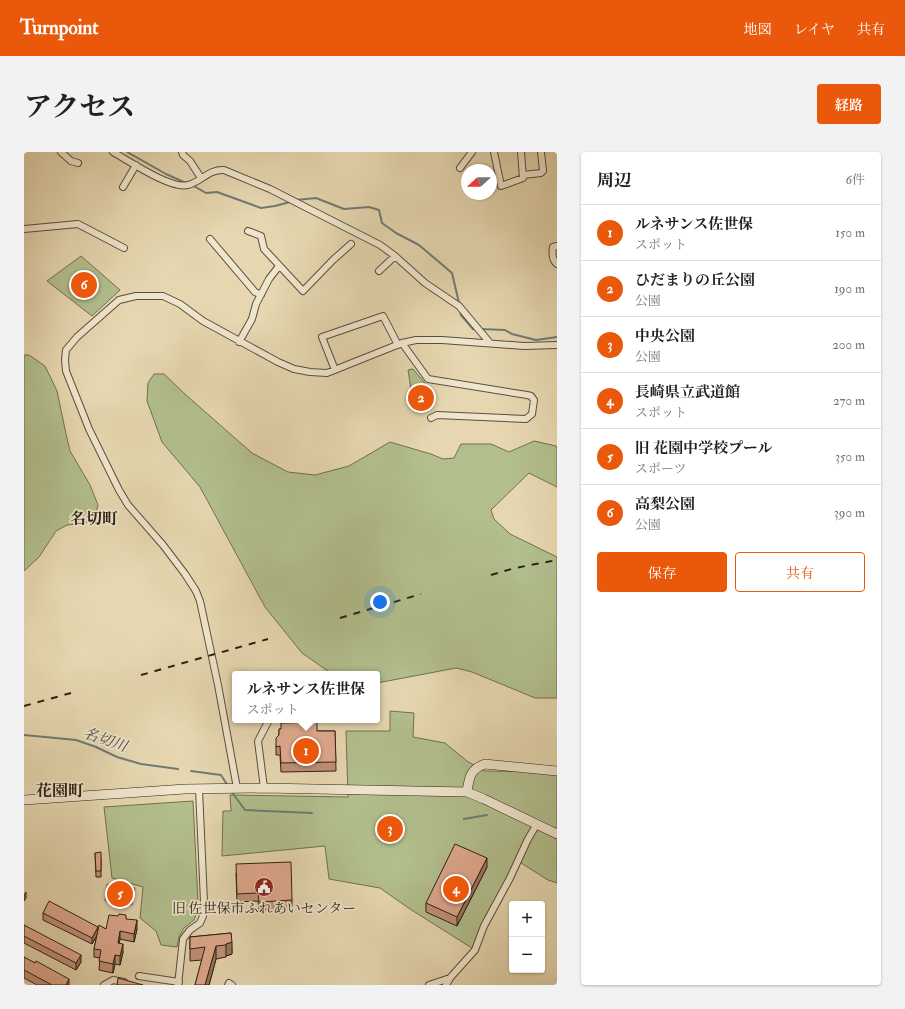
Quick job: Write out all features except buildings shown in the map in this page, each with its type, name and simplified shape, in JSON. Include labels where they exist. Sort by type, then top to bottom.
[{"type":"street","points":[[60,152],[71,161],[78,163]]},
{"type":"street","points":[[113,152],[173,184],[182,186],[189,185],[218,170],[224,170],[283,196],[380,245],[395,256],[425,284],[459,306],[490,343]]},
{"type":"street","points":[[182,152],[201,178]]},
{"type":"street","points":[[460,168],[472,152]]},
{"type":"street","points":[[494,152],[501,186],[523,178],[521,152]]},
{"type":"street","points":[[522,175],[541,173],[543,171],[541,152]]},
{"type":"street","points":[[123,187],[136,165]]},
{"type":"street","points":[[24,229],[78,224],[124,248]]},
{"type":"street","points":[[248,231],[261,236],[264,249],[303,291],[351,244]]},
{"type":"street","points":[[210,239],[255,292],[261,295]]},
{"type":"street","points":[[557,246],[553,247],[552,254],[554,262],[557,264]]},
{"type":"street","points":[[379,271],[395,256]]},
{"type":"street","points":[[239,342],[252,319],[256,304],[269,279],[279,266]]},
{"type":"street","points":[[236,789],[218,686],[200,601],[196,591],[163,545],[128,505],[119,490],[89,429],[66,370],[66,350],[76,337],[119,300],[136,296],[163,296],[180,304],[203,321],[239,342],[278,362],[294,369],[315,372],[335,370],[400,344],[416,340],[442,340],[524,346],[557,345]]},
{"type":"street","points":[[335,370],[322,337],[383,316],[400,344],[428,379],[527,395],[531,396],[534,400],[532,414],[526,419],[437,415],[431,418]]},
{"type":"street","points":[[264,788],[258,741],[267,723]]},
{"type":"street","points":[[467,792],[468,779],[472,772],[478,766],[485,764],[557,772]]},
{"type":"street","points":[[24,800],[199,789],[264,788],[467,792],[557,834]]},
{"type":"street","points":[[139,976],[178,984],[184,939],[190,930],[200,923],[203,916],[204,886],[199,789]]},
{"type":"street","points":[[446,985],[450,978],[475,950],[484,926],[537,824]]},
{"type":"street","points":[[148,985],[152,978]]},
{"type":"street","points":[[430,985],[450,978]]},
{"type":"street","points":[[104,985],[113,980],[128,982]]},
{"type":"street","points":[[228,985],[228,983],[232,985]]},
{"type":"green space","points":[[81,256],[120,290],[92,316],[47,281]]},
{"type":"green space","points":[[24,355],[29,355],[45,366],[57,391],[70,451],[90,485],[98,505],[95,517],[86,523],[67,525],[56,531],[39,557],[24,571]]},
{"type":"green space","points":[[413,369],[429,388],[428,408],[414,409],[408,370]]},
{"type":"green space","points":[[154,374],[164,374],[252,453],[288,472],[315,475],[349,466],[390,442],[443,459],[454,458],[461,444],[491,444],[509,452],[534,441],[556,446],[557,487],[529,473],[491,510],[494,519],[510,534],[557,557],[557,698],[535,698],[472,672],[456,668],[380,682],[380,671],[328,671],[302,653],[265,607],[200,487],[162,442],[147,401],[148,383]]},
{"type":"green space","points":[[390,711],[414,713],[413,737],[445,743],[467,761],[484,771],[557,772],[557,883],[548,880],[518,861],[475,950],[380,888],[329,879],[325,846],[222,856],[223,811],[231,811],[230,795],[348,797],[346,731],[390,731]]},
{"type":"green space","points":[[193,801],[198,901],[197,913],[194,920],[184,928],[179,937],[177,947],[161,945],[156,931],[140,918],[143,887],[112,878],[104,807]]},
{"type":"water","points":[[107,884],[135,888],[132,905],[105,901]]},
{"type":"waterway","points":[[127,152],[166,174],[186,183]]},
{"type":"waterway","points":[[192,185],[206,193],[217,192],[261,208],[290,202]]},
{"type":"waterway","points":[[296,200],[316,198],[344,209],[369,207],[379,210],[382,223],[396,233],[419,245],[452,273],[459,303]]},
{"type":"waterway","points":[[460,311],[461,315],[473,329],[476,329]]},
{"type":"waterway","points":[[480,329],[505,330],[512,334],[536,340],[557,337]]},
{"type":"waterway","name":"名切川","points":[[24,735],[76,740],[117,757],[141,764],[178,769]]},
{"type":"waterway","name":"名切川","points":[[191,771],[221,775],[228,786]]},
{"type":"waterway","name":"名切川","points":[[231,791],[245,810],[312,813]]},
{"type":"waterway","name":"名切川","points":[[464,819],[487,815]]},
{"type":"railway","points":[[491,575],[515,568],[557,560]]},
{"type":"railway","points":[[340,618],[421,594]]},
{"type":"railway","points":[[141,675],[268,639]]},
{"type":"railway","points":[[24,706],[71,693]]},
{"type":"place","name":"高梨公園","points":[[84,285]]},
{"type":"place","name":"ひだまりの丘公園","points":[[421,398]]},
{"type":"place","name":"ルネサンス佐世保","points":[[306,751]]},
{"type":"place","name":"中央公園","points":[[390,829]]},
{"type":"place","name":"旧 佐世保市ふれあいセンター","points":[[264,887]]},
{"type":"place","name":"長崎県立武道館","points":[[456,889]]},
{"type":"place","name":"旧 花園中学校プール","points":[[120,894]]},
{"type":"district","name":"名切町","points":[[94,519]]},
{"type":"district","name":"花園町","points":[[60,791]]}]
